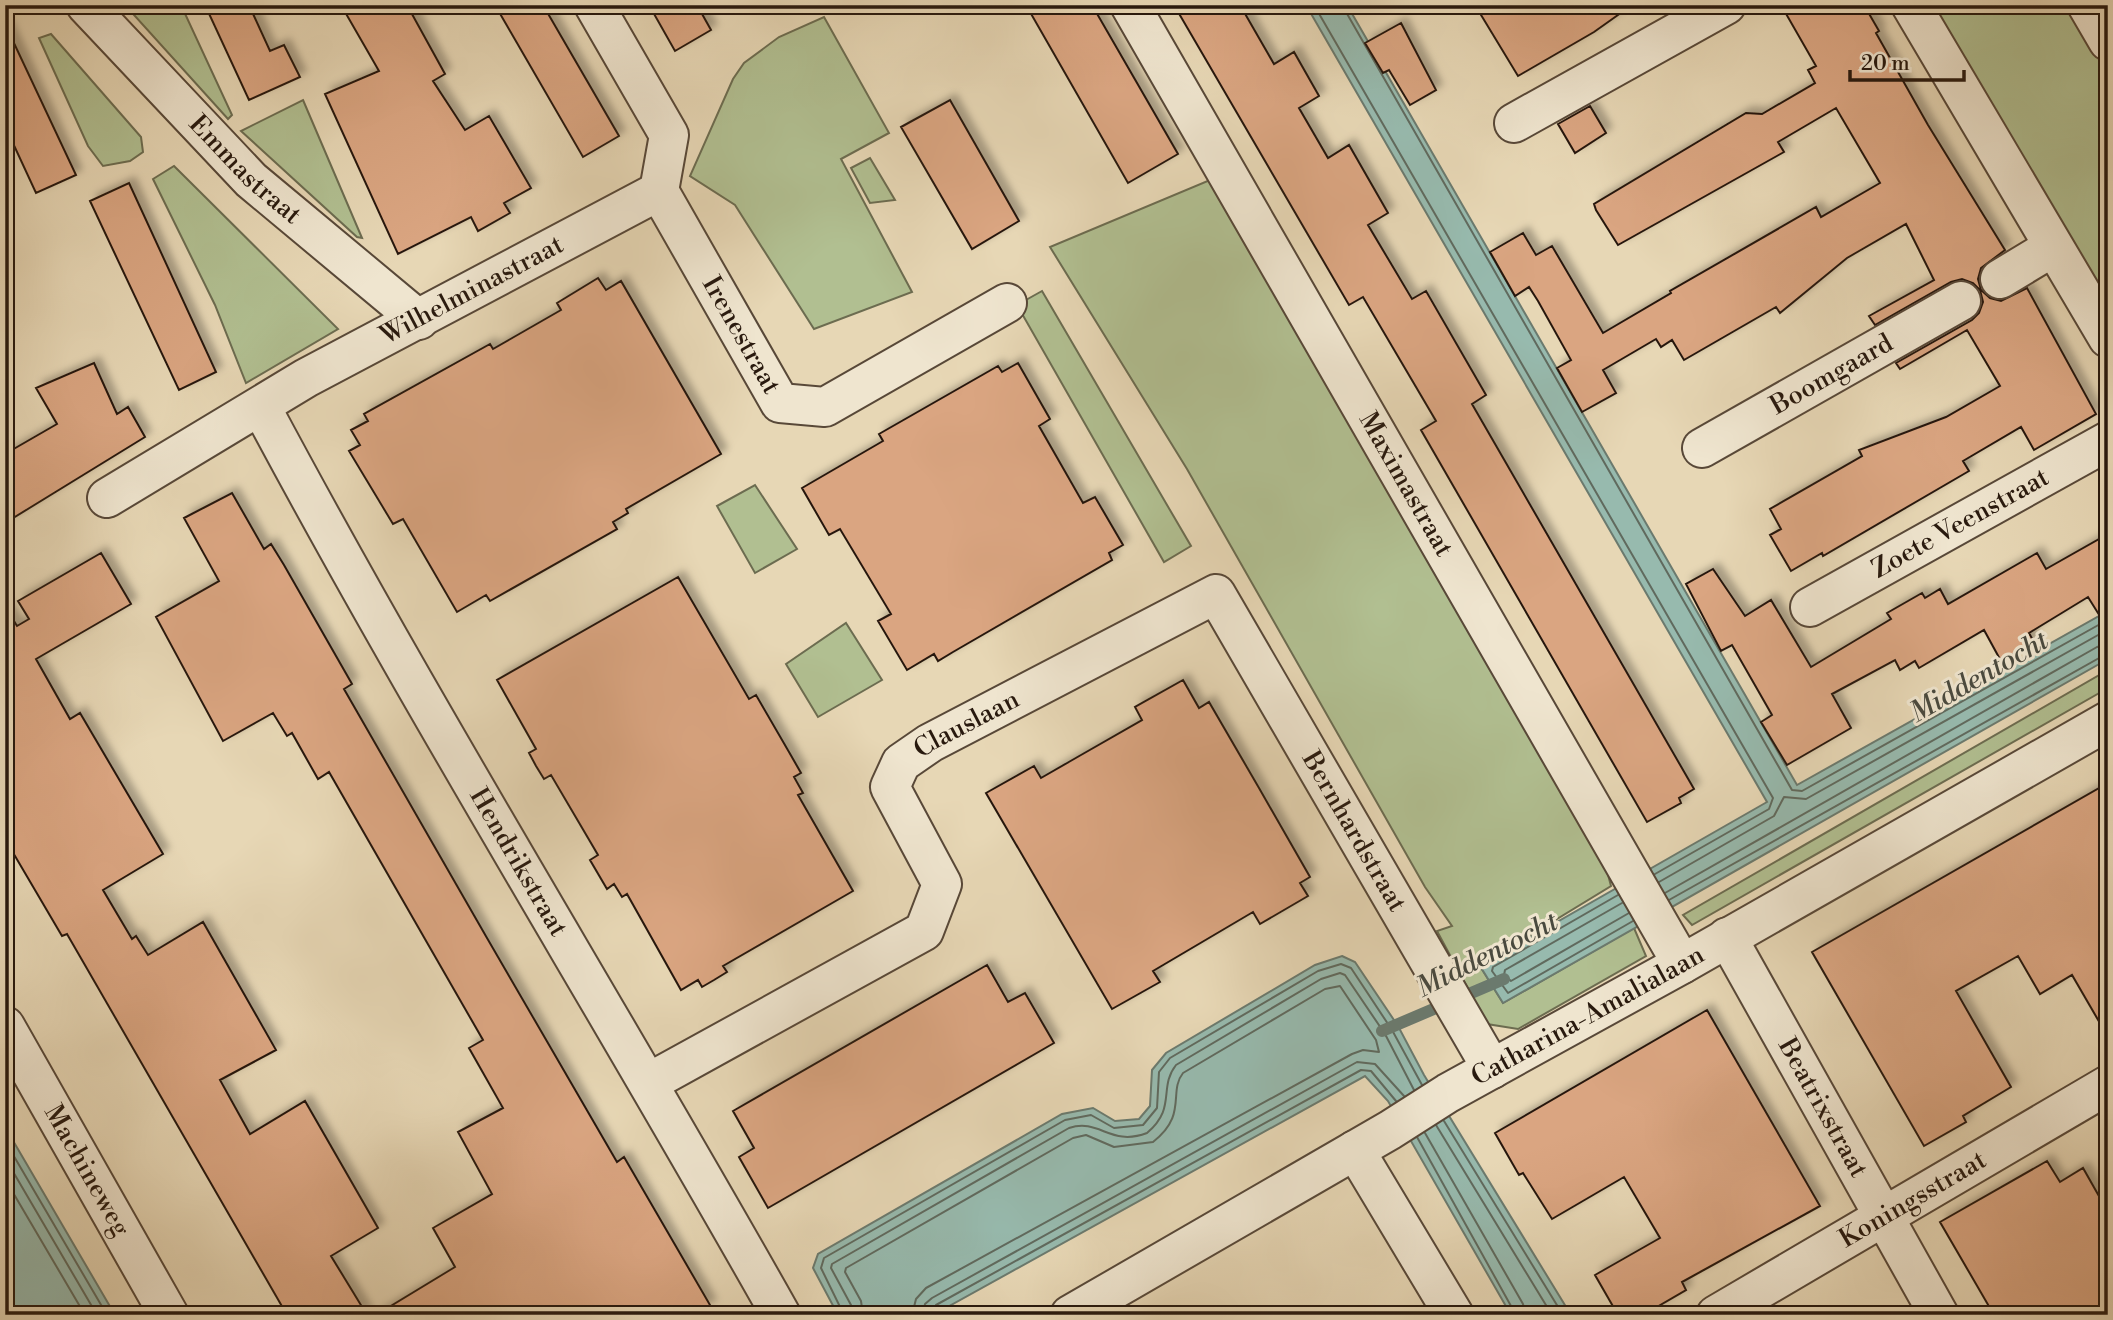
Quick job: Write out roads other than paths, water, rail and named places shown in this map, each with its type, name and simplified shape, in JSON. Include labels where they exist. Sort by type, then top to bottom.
[{"type":"street","name":"Emmastraat","points":[[86,5],[251,180],[419,320]]},
{"type":"street","points":[[594,5],[669,135],[659,191]]},
{"type":"street","name":"Maximastraat","points":[[1130,5],[1673,948]]},
{"type":"street","points":[[1514,123],[1726,5]]},
{"type":"street","points":[[1911,5],[2108,338]]},
{"type":"street","name":"Wilhelminastraat","points":[[107,498],[306,378],[659,191]]},
{"type":"street","name":"Irenestraat","points":[[659,191],[780,403],[825,407],[1007,303]]},
{"type":"street","points":[[2000,279],[2053,247]]},
{"type":"street","name":"Boomgaard","points":[[1702,448],[1961,302]]},
{"type":"street","name":"Hendrikstraat","points":[[261,407],[341,558],[650,1082],[781,1315]]},
{"type":"street","name":"Zoete Veenstraat","points":[[1810,607],[2108,441]]},
{"type":"street","name":"Clauslaan","points":[[650,1082],[925,931],[942,884],[890,788],[901,763],[930,743],[1216,594]]},
{"type":"street","name":"Bernhardstraat","points":[[1216,594],[1492,1069]]},
{"type":"street","name":"Catharina-Amalialaan","points":[[1070,1315],[1492,1069],[1673,948],[1727,937],[2108,721]]},
{"type":"street","name":"Beatrixstraat","points":[[1727,937],[1939,1315]]},
{"type":"street","name":"Machineweg","points":[[5,1026],[169,1315]]},
{"type":"street","name":"Koningsstraat","points":[[1716,1315],[1884,1217],[1914,1196],[2108,1085]]},
{"type":"street","points":[[1355,1150],[1454,1315]]},
{"type":"water","points":[[1306,5],[1347,5],[1797,785],[2108,611],[2108,659],[1503,1003],[1480,966],[1767,802]]},
{"type":"water","points":[[1342,956],[1355,962],[1398,1026],[1424,1075],[1571,1315],[1511,1315],[1388,1101],[1365,1076],[933,1315],[838,1315],[813,1268],[818,1254],[1062,1114],[1093,1108],[1115,1121],[1139,1119],[1150,1106],[1152,1070],[1166,1053],[1315,965]]},
{"type":"water","points":[[5,1127],[115,1315],[5,1315]]},
{"type":"waterway","name":"Middentocht","points":[[1382,1031],[1504,979]]}]
